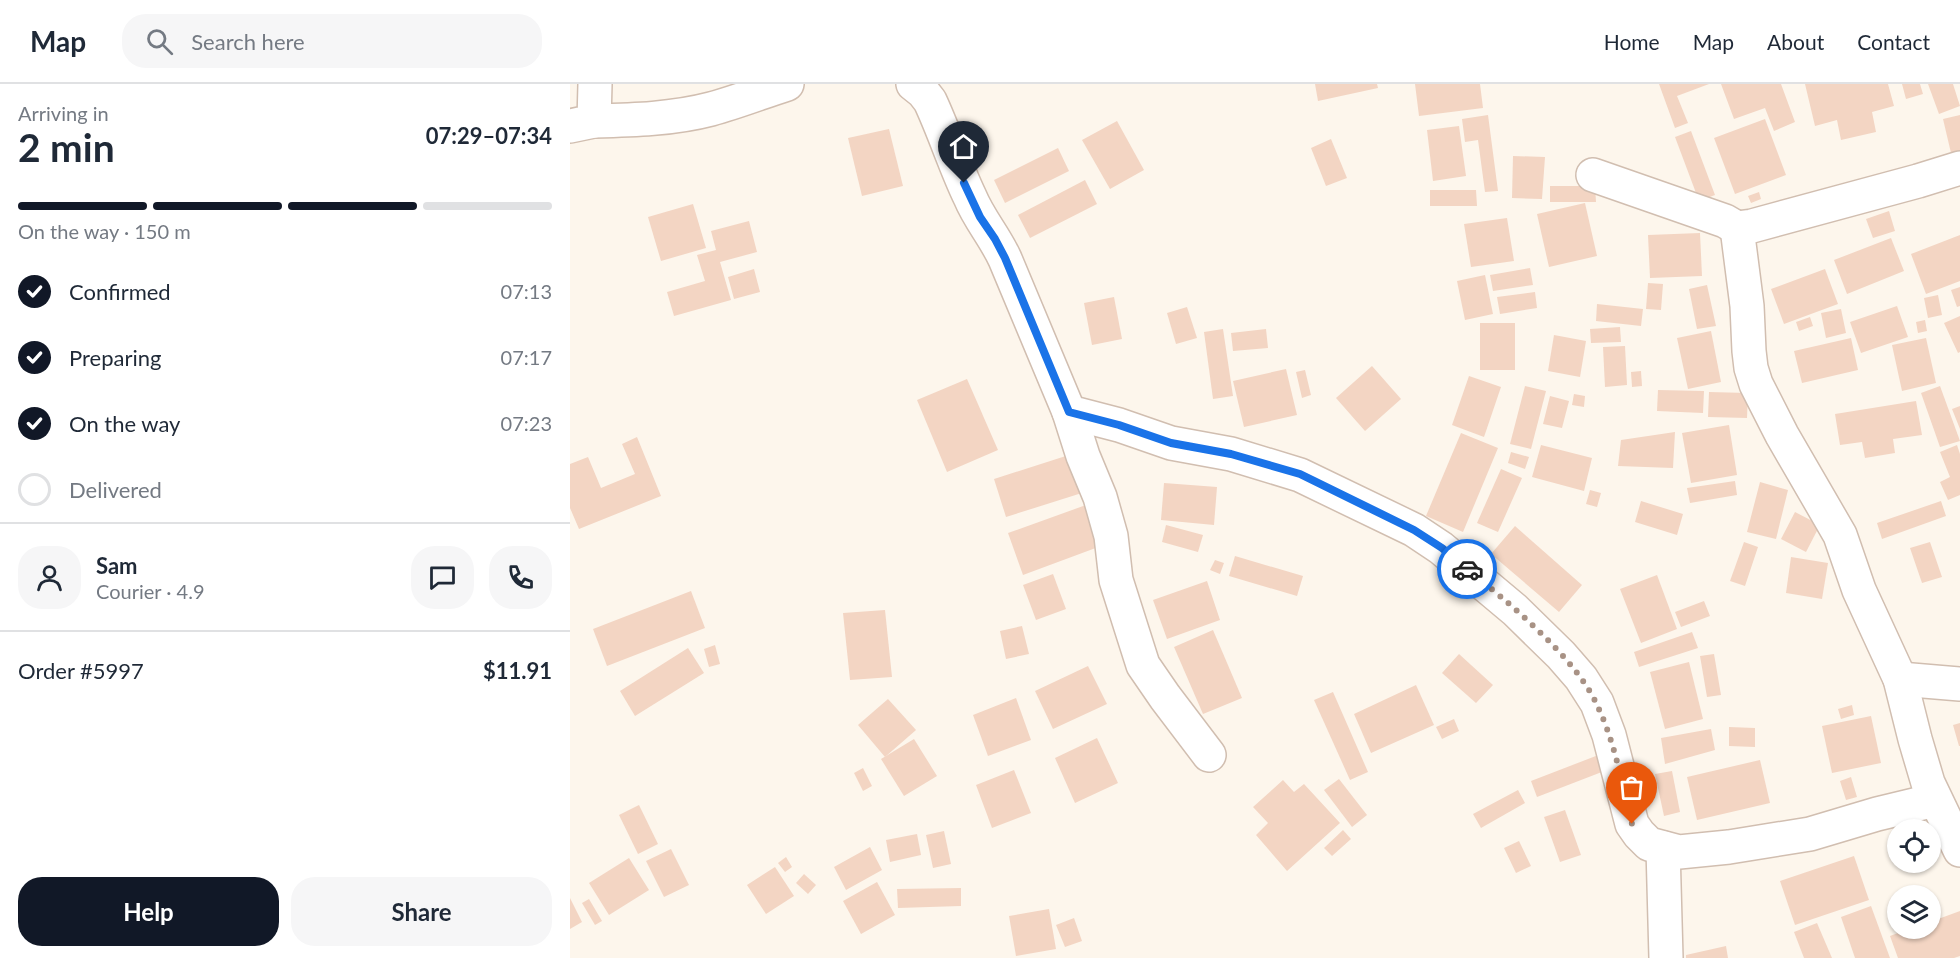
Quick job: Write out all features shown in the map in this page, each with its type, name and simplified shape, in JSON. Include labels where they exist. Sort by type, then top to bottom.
[{"type":"street","points":[[595,84],[582,123],[643,120],[686,114],[711,109],[787,84]]},
{"type":"street","points":[[913,84],[930,101],[970,199],[1005,258],[1069,412],[1083,456],[1100,496],[1111,536],[1116,580],[1143,665],[1209,755]]},
{"type":"street","points":[[1593,175],[1725,221],[1737,228],[1752,226],[1960,168]]},
{"type":"street","points":[[1737,228],[1747,306],[1751,368],[1756,384],[1782,435],[1840,535],[1859,590],[1900,679],[1914,739],[1935,800],[1960,850]]},
{"type":"street","points":[[1069,412],[1119,425],[1171,443],[1231,454],[1300,474],[1414,530],[1442,548],[1515,610],[1581,678],[1597,703],[1609,735],[1632,824],[1649,844],[1679,852],[1729,847],[1800,836],[1935,800]]},
{"type":"street","points":[[1900,679],[1960,684]]},
{"type":"street","points":[[1663,848],[1666,958]]},
{"type":"building","points":[[1315,84],[1377,84],[1378,88],[1318,101]]},
{"type":"building","points":[[1415,84],[1480,84],[1483,108],[1419,116]]},
{"type":"building","points":[[1659,84],[1709,84],[1677,96],[1688,123],[1675,128]]},
{"type":"building","points":[[1721,84],[1781,84],[1795,122],[1774,131],[1765,108],[1734,119]]},
{"type":"building","points":[[1805,84],[1888,84],[1894,106],[1872,112],[1876,132],[1841,140],[1837,120],[1815,126]]},
{"type":"building","points":[[1902,84],[1920,84],[1923,94],[1906,99]]},
{"type":"building","points":[[1928,84],[1953,84],[1960,106],[1939,114]]},
{"type":"building","points":[[1488,115],[1498,191],[1485,192],[1478,140],[1465,142],[1462,119]]},
{"type":"building","points":[[1960,115],[1960,151],[1951,153],[1943,119]]},
{"type":"building","points":[[1765,119],[1786,175],[1735,194],[1714,138]]},
{"type":"building","points":[[1117,121],[1144,170],[1110,189],[1082,140]]},
{"type":"building","points":[[1459,126],[1466,176],[1433,181],[1427,130]]},
{"type":"building","points":[[889,129],[903,186],[862,196],[848,138]]},
{"type":"building","points":[[1691,131],[1715,195],[1699,201],[1675,137]]},
{"type":"building","points":[[1331,139],[1347,178],[1326,186],[1311,148]]},
{"type":"building","points":[[1058,148],[1069,171],[1005,203],[994,180]]},
{"type":"building","points":[[1513,156],[1545,157],[1542,199],[1512,198]]},
{"type":"building","points":[[1085,180],[1097,204],[1030,238],[1018,215]]},
{"type":"building","points":[[1550,186],[1595,186],[1596,202],[1550,202]]},
{"type":"building","points":[[1430,190],[1476,190],[1477,206],[1430,206]]},
{"type":"building","points":[[1759,192],[1761,199],[1751,203],[1748,196]]},
{"type":"building","points":[[1585,203],[1597,256],[1549,267],[1537,214]]},
{"type":"building","points":[[693,204],[706,248],[661,261],[648,217]]},
{"type":"building","points":[[1889,211],[1895,231],[1873,238],[1866,219]]},
{"type":"building","points":[[1507,218],[1514,261],[1471,267],[1464,224]]},
{"type":"building","points":[[749,221],[757,252],[720,262],[731,300],[674,316],[667,292],[705,281],[697,255],[716,250],[711,231]]},
{"type":"building","points":[[1700,233],[1702,276],[1650,278],[1648,235]]},
{"type":"building","points":[[1960,235],[1960,281],[1926,294],[1911,254]]},
{"type":"building","points":[[1891,238],[1904,271],[1847,294],[1834,260]]},
{"type":"building","points":[[1530,268],[1533,285],[1493,291],[1490,275]]},
{"type":"building","points":[[754,269],[760,292],[734,299],[728,277]]},
{"type":"building","points":[[1825,269],[1838,304],[1784,324],[1771,289]]},
{"type":"building","points":[[1485,275],[1493,314],[1465,320],[1457,281]]},
{"type":"building","points":[[1648,283],[1663,284],[1661,310],[1646,309]]},
{"type":"building","points":[[1707,285],[1716,326],[1697,329],[1689,289]]},
{"type":"building","points":[[1960,287],[1960,306],[1957,307],[1951,290]]},
{"type":"building","points":[[1535,292],[1537,308],[1500,314],[1497,297]]},
{"type":"building","points":[[1938,295],[1942,315],[1928,318],[1924,298]]},
{"type":"building","points":[[1114,297],[1122,339],[1092,345],[1084,303]]},
{"type":"building","points":[[1597,304],[1643,309],[1641,326],[1596,321]]},
{"type":"building","points":[[1897,306],[1908,337],[1861,353],[1850,322]]},
{"type":"building","points":[[1187,307],[1197,338],[1176,344],[1167,313]]},
{"type":"building","points":[[1841,309],[1846,333],[1826,338],[1821,313]]},
{"type":"building","points":[[1960,316],[1960,352],[1958,353],[1944,323]]},
{"type":"building","points":[[1810,317],[1813,326],[1799,331],[1796,322]]},
{"type":"building","points":[[1925,320],[1927,331],[1918,333],[1916,322]]},
{"type":"building","points":[[1480,323],[1515,323],[1515,370],[1480,370]]},
{"type":"building","points":[[1620,327],[1621,342],[1591,343],[1590,329]]},
{"type":"building","points":[[1223,329],[1233,396],[1213,399],[1204,332]]},
{"type":"building","points":[[1266,329],[1268,348],[1233,351],[1231,333]]},
{"type":"building","points":[[1711,331],[1721,382],[1688,389],[1677,338]]},
{"type":"building","points":[[1554,335],[1586,341],[1580,377],[1548,371]]},
{"type":"building","points":[[1851,338],[1858,370],[1802,383],[1794,351]]},
{"type":"building","points":[[1926,338],[1936,383],[1902,391],[1892,345]]},
{"type":"building","points":[[1625,346],[1627,385],[1605,387],[1603,347]]},
{"type":"building","points":[[1372,366],[1401,399],[1365,431],[1336,398]]},
{"type":"building","points":[[1286,369],[1297,415],[1244,427],[1233,381]]},
{"type":"building","points":[[1305,370],[1311,395],[1302,398],[1296,372]]},
{"type":"building","points":[[1641,371],[1642,386],[1632,387],[1631,372]]},
{"type":"building","points":[[1469,376],[1501,387],[1484,437],[1452,425]]},
{"type":"building","points":[[967,379],[998,450],[947,472],[917,400]]},
{"type":"building","points":[[1525,386],[1546,391],[1531,449],[1510,444]]},
{"type":"building","points":[[1940,386],[1960,441],[1940,447],[1921,393]]},
{"type":"building","points":[[1658,390],[1704,391],[1703,413],[1657,411]]},
{"type":"building","points":[[1709,392],[1748,393],[1747,418],[1708,417]]},
{"type":"building","points":[[1574,394],[1585,396],[1584,407],[1572,405]]},
{"type":"building","points":[[1550,396],[1569,401],[1562,428],[1543,424]]},
{"type":"building","points":[[1916,401],[1922,435],[1893,439],[1895,453],[1865,458],[1862,442],[1840,445],[1835,414]]},
{"type":"building","points":[[1960,406],[1960,429],[1952,409]]},
{"type":"building","points":[[1729,425],[1737,475],[1691,483],[1682,433]]},
{"type":"building","points":[[1675,432],[1673,468],[1618,466],[1621,440]]},
{"type":"building","points":[[1461,433],[1498,448],[1463,532],[1426,516]]},
{"type":"building","points":[[637,437],[661,496],[579,529],[570,508],[570,464],[588,457],[601,488],[635,474],[622,444]]},
{"type":"building","points":[[1541,445],[1592,458],[1584,491],[1532,477]]},
{"type":"building","points":[[1957,445],[1960,454],[1960,495],[1948,500],[1940,482],[1950,477],[1940,452]]},
{"type":"building","points":[[1511,452],[1529,457],[1525,469],[1508,463]]},
{"type":"building","points":[[1072,454],[1085,492],[1006,517],[994,479]]},
{"type":"building","points":[[1501,469],[1522,478],[1498,532],[1477,523]]},
{"type":"building","points":[[1735,481],[1737,495],[1690,503],[1687,488]]},
{"type":"building","points":[[1760,482],[1788,490],[1776,539],[1747,532]]},
{"type":"building","points":[[1164,483],[1217,487],[1214,525],[1161,520]]},
{"type":"building","points":[[1590,490],[1601,493],[1597,507],[1586,504]]},
{"type":"building","points":[[1641,501],[1683,514],[1677,535],[1635,522]]},
{"type":"building","points":[[1941,501],[1946,516],[1882,539],[1877,523]]},
{"type":"building","points":[[1086,505],[1101,546],[1023,575],[1008,533]]},
{"type":"building","points":[[1795,512],[1820,525],[1806,552],[1781,539]]},
{"type":"building","points":[[1166,525],[1203,535],[1198,552],[1162,542]]},
{"type":"building","points":[[1515,526],[1582,585],[1559,612],[1491,554]]},
{"type":"building","points":[[1744,542],[1758,547],[1745,586],[1730,581]]},
{"type":"building","points":[[1930,542],[1942,577],[1922,583],[1910,548]]},
{"type":"building","points":[[1235,556],[1303,576],[1297,596],[1229,576]]},
{"type":"building","points":[[1791,557],[1828,563],[1822,599],[1786,593]]},
{"type":"building","points":[[1215,560],[1224,563],[1220,574],[1210,570]]},
{"type":"building","points":[[1053,574],[1066,609],[1036,620],[1023,585]]},
{"type":"building","points":[[1657,575],[1677,629],[1641,643],[1620,589]]},
{"type":"building","points":[[1207,581],[1220,620],[1167,639],[1153,600]]},
{"type":"building","points":[[691,591],[705,628],[607,666],[593,629]]},
{"type":"building","points":[[1704,601],[1710,616],[1681,627],[1675,612]]},
{"type":"building","points":[[885,610],[892,677],[850,680],[843,613]]},
{"type":"building","points":[[1022,626],[1029,654],[1006,659],[1000,631]]},
{"type":"building","points":[[1213,630],[1242,698],[1203,714],[1174,647]]},
{"type":"building","points":[[1692,632],[1698,648],[1639,667],[1634,652]]},
{"type":"building","points":[[715,645],[720,664],[709,667],[704,649]]},
{"type":"building","points":[[688,648],[704,673],[635,716],[620,691]]},
{"type":"building","points":[[1459,654],[1493,685],[1476,703],[1442,673]]},
{"type":"building","points":[[1714,654],[1721,695],[1707,697],[1700,656]]},
{"type":"building","points":[[1689,662],[1703,719],[1665,729],[1650,672]]},
{"type":"building","points":[[1088,666],[1107,704],[1053,729],[1035,691]]},
{"type":"building","points":[[1416,685],[1434,725],[1371,753],[1354,714]]},
{"type":"building","points":[[1333,692],[1368,772],[1350,780],[1314,700]]},
{"type":"building","points":[[1016,698],[1031,740],[988,756],[973,715]]},
{"type":"building","points":[[888,699],[916,730],[885,757],[858,725]]},
{"type":"building","points":[[1852,705],[1854,715],[1841,719],[1838,709]]},
{"type":"building","points":[[1871,716],[1881,763],[1832,773],[1822,726]]},
{"type":"building","points":[[1454,719],[1459,731],[1442,739],[1436,727]]},
{"type":"building","points":[[1960,723],[1960,746],[1959,746],[1953,725]]},
{"type":"building","points":[[1729,727],[1755,728],[1755,747],[1729,746]]},
{"type":"building","points":[[1711,729],[1715,750],[1665,764],[1661,738]]},
{"type":"building","points":[[1097,738],[1118,783],[1075,803],[1055,758]]},
{"type":"building","points":[[914,739],[937,776],[904,796],[881,759]]},
{"type":"building","points":[[1601,754],[1607,770],[1537,797],[1531,781]]},
{"type":"building","points":[[1760,760],[1770,803],[1697,820],[1687,777]]},
{"type":"building","points":[[863,768],[872,786],[863,791],[854,773]]},
{"type":"building","points":[[1014,770],[1031,813],[992,828],[976,785]]},
{"type":"building","points":[[1672,771],[1680,812],[1664,816],[1655,774]]},
{"type":"building","points":[[1851,777],[1857,797],[1846,800],[1840,781]]},
{"type":"building","points":[[1339,779],[1367,815],[1352,827],[1324,790]]},
{"type":"building","points":[[1283,780],[1294,792],[1304,784],[1340,823],[1287,871],[1256,835],[1268,823],[1253,807]]},
{"type":"building","points":[[1518,790],[1525,803],[1481,828],[1473,814]]},
{"type":"building","points":[[639,805],[658,844],[638,854],[619,815]]},
{"type":"building","points":[[1565,810],[1581,855],[1560,862],[1544,817]]},
{"type":"building","points":[[1343,830],[1351,839],[1332,856],[1324,848]]},
{"type":"building","points":[[944,831],[951,864],[933,868],[926,835]]},
{"type":"building","points":[[917,834],[921,855],[890,862],[886,840]]},
{"type":"building","points":[[1519,841],[1531,866],[1516,873],[1504,848]]},
{"type":"building","points":[[870,847],[882,870],[846,890],[834,867]]},
{"type":"building","points":[[671,849],[689,885],[664,897],[646,861]]},
{"type":"building","points":[[1854,856],[1869,900],[1795,925],[1780,881]]},
{"type":"building","points":[[786,857],[792,867],[785,872],[778,863]]},
{"type":"building","points":[[629,858],[649,890],[609,915],[589,883]]},
{"type":"building","points":[[775,867],[794,896],[766,914],[747,885]]},
{"type":"building","points":[[804,874],[816,885],[808,894],[796,883]]},
{"type":"building","points":[[877,882],[895,915],[861,934],[843,901]]},
{"type":"building","points":[[961,888],[961,906],[898,908],[897,889]]},
{"type":"building","points":[[570,898],[582,922],[570,929]]},
{"type":"building","points":[[589,899],[602,921],[595,925],[582,903]]},
{"type":"building","points":[[1871,906],[1890,958],[1855,958],[1841,917]]},
{"type":"building","points":[[1049,909],[1056,949],[1016,956],[1009,916]]},
{"type":"building","points":[[1960,911],[1960,956],[1954,958],[1898,958],[1891,939],[1941,939],[1941,918]]},
{"type":"building","points":[[1074,918],[1082,941],[1065,947],[1056,925]]},
{"type":"building","points":[[1817,923],[1832,958],[1804,958],[1794,932]]},
{"type":"building","points":[[1726,946],[1728,958],[1686,958],[1686,955]]},
{"type":"way so far","points":[[1467,569],[1515,610],[1581,678],[1597,703],[1609,735],[1632,824]]},
{"type":"route","points":[[964,183],[970,199],[1005,258],[1069,412],[1119,425],[1171,443],[1231,454],[1300,474],[1414,530],[1442,548],[1467,569]]}]
